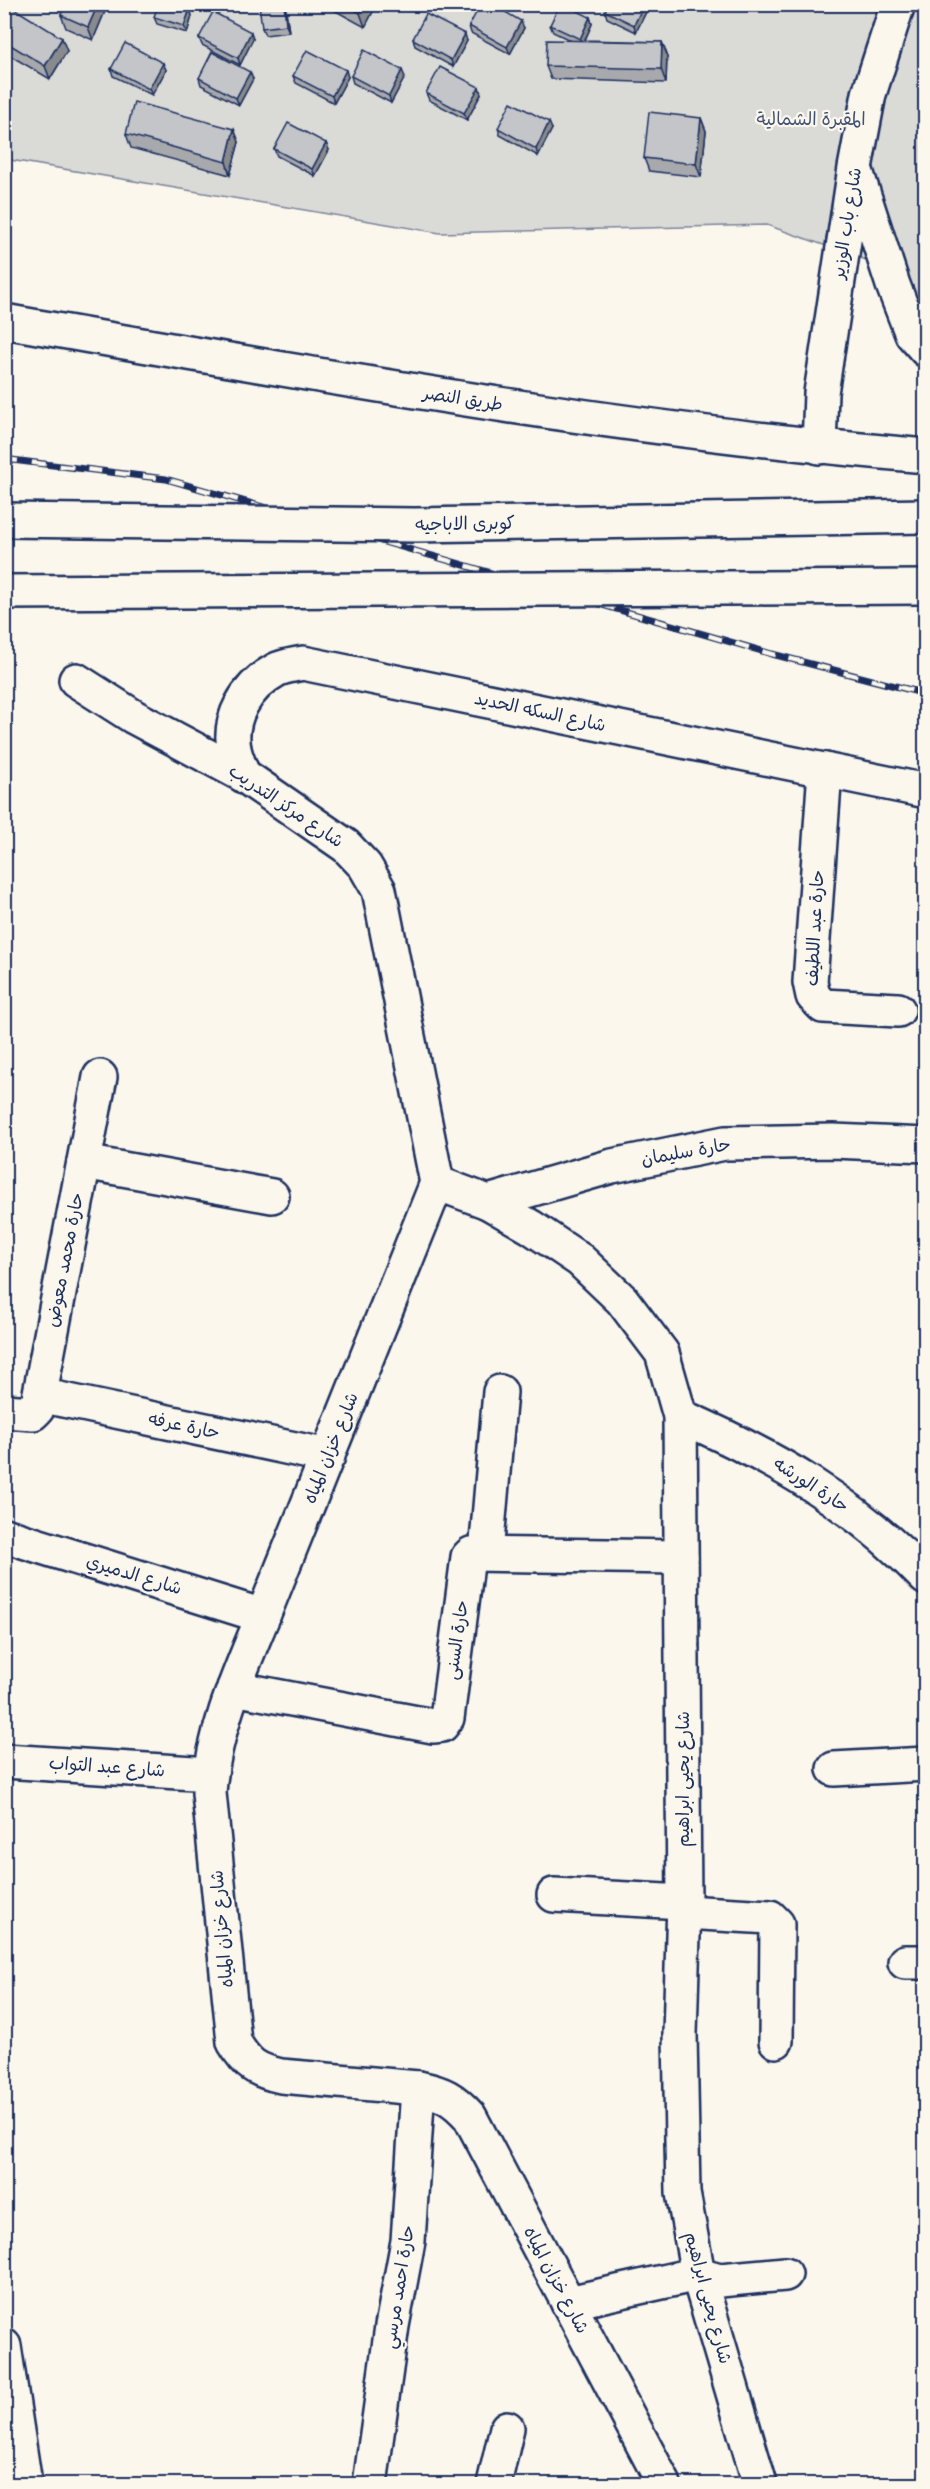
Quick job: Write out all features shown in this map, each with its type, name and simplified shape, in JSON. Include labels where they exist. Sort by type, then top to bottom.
[{"type":"main road","name":"شارع باب الوزير","points":[[819,447],[821,393],[855,168],[869,94],[898,4]]},
{"type":"main road","points":[[855,168],[912,334],[926,350]]},
{"type":"main road","name":"طريق النصر","points":[[4,321],[463,400],[819,447],[926,456]]},
{"type":"main road","name":"كوبرى الاباجيه","points":[[4,520],[415,525],[926,516]]},
{"type":"main road","points":[[4,592],[926,587]]},
{"type":"main road","name":"شارع السكه الحديد","points":[[243,775],[234,751],[234,726],[242,702],[257,682],[278,669],[303,663],[926,790]]},
{"type":"main road","name":"شارع مركز التدريب","points":[[76,680],[134,717],[243,775],[346,846],[365,866],[379,890],[437,1183]]},
{"type":"main road","name":"حارة عبد اللطيف","points":[[825,770],[810,982],[813,996],[823,1006],[898,1010]]},
{"type":"main road","name":"حارة محمد معوض","points":[[39,1395],[100,1077]]},
{"type":"main road","name":"حارة سليمان","points":[[488,1202],[612,1166],[725,1143],[834,1141],[926,1145]]},
{"type":"main road","points":[[84,1162],[272,1196]]},
{"type":"main road","name":"شارع يحيى ابراهيم","points":[[437,1183],[488,1202],[531,1227],[580,1260],[622,1300],[662,1353],[680,1416],[684,1907],[680,2034],[683,2193],[698,2274],[760,2484]]},
{"type":"main road","name":"شارع خزان المياه","points":[[437,1183],[234,1688],[210,1774],[209,1793],[230,2022],[234,2042],[244,2060],[261,2071],[281,2076],[418,2088],[439,2092],[456,2102],[470,2117],[664,2484]]},
{"type":"main road","points":[[500,1392],[486,1553],[681,1557]]},
{"type":"main road","points":[[4,1411],[33,1413],[39,1395]]},
{"type":"main road","name":"حارة عرفه","points":[[39,1395],[328,1456]]},
{"type":"main road","name":"حارة الورشه","points":[[680,1416],[771,1459],[814,1485],[894,1545],[926,1578]]},
{"type":"main road","name":"شارع الدميري","points":[[4,1535],[263,1616]]},
{"type":"main road","name":"حارة السنى","points":[[234,1688],[434,1726],[442,1725],[447,1718],[468,1557],[475,1553],[486,1553]]},
{"type":"main road","name":"شارع عبد التواب","points":[[4,1761],[210,1774]]},
{"type":"main road","points":[[834,1769],[926,1764]]},
{"type":"main road","points":[[554,1895],[771,1917],[777,1924],[776,2041]]},
{"type":"main road","name":"حارة احمد مرسي","points":[[370,2484],[392,2326],[408,2241],[418,2088]]},
{"type":"main road","points":[[568,2303],[698,2274],[720,2280],[784,2274]]},
{"type":"main road","points":[[4,2346],[17,2465]]},
{"type":"main road","points":[[494,2484],[507,2428]]},
{"type":"green space","name":"المقبرة الشمالية","points":[[4,5],[925,5],[925,319],[903,273],[767,225],[440,233],[5,159]]},
{"type":"building","points":[[4,4],[62,38],[45,66],[4,41]]},
{"type":"building","points":[[65,4],[98,4],[88,27],[61,15]]},
{"type":"building","points":[[158,4],[176,4],[190,9],[184,26],[154,17]]},
{"type":"building","points":[[259,4],[284,4],[286,25],[262,28]]},
{"type":"building","points":[[343,4],[365,4],[360,13]]},
{"type":"building","points":[[481,4],[491,4],[521,21],[507,47],[469,26]]},
{"type":"building","points":[[560,4],[590,17],[580,39],[550,25]]},
{"type":"building","points":[[608,4],[644,4],[634,25],[605,11]]},
{"type":"building","points":[[213,12],[251,32],[238,58],[199,38]]},
{"type":"building","points":[[426,14],[465,34],[451,60],[413,39]]},
{"type":"building","points":[[547,40],[662,42],[661,69],[546,66]]},
{"type":"building","points":[[125,43],[163,63],[149,89],[111,69]]},
{"type":"building","points":[[307,50],[346,70],[332,96],[293,76]]},
{"type":"building","points":[[364,50],[402,70],[389,96],[351,76]]},
{"type":"building","points":[[212,52],[250,72],[236,98],[199,78]]},
{"type":"building","points":[[440,67],[479,87],[464,113],[426,93]]},
{"type":"building","points":[[134,102],[234,129],[226,162],[126,134]]},
{"type":"building","points":[[511,102],[549,122],[536,149],[498,128]]},
{"type":"building","points":[[649,112],[701,118],[696,164],[644,158]]},
{"type":"building","points":[[288,123],[326,143],[312,169],[274,149]]},
{"type":"railway","points":[[4,459],[166,479],[772,654],[926,694]]}]
